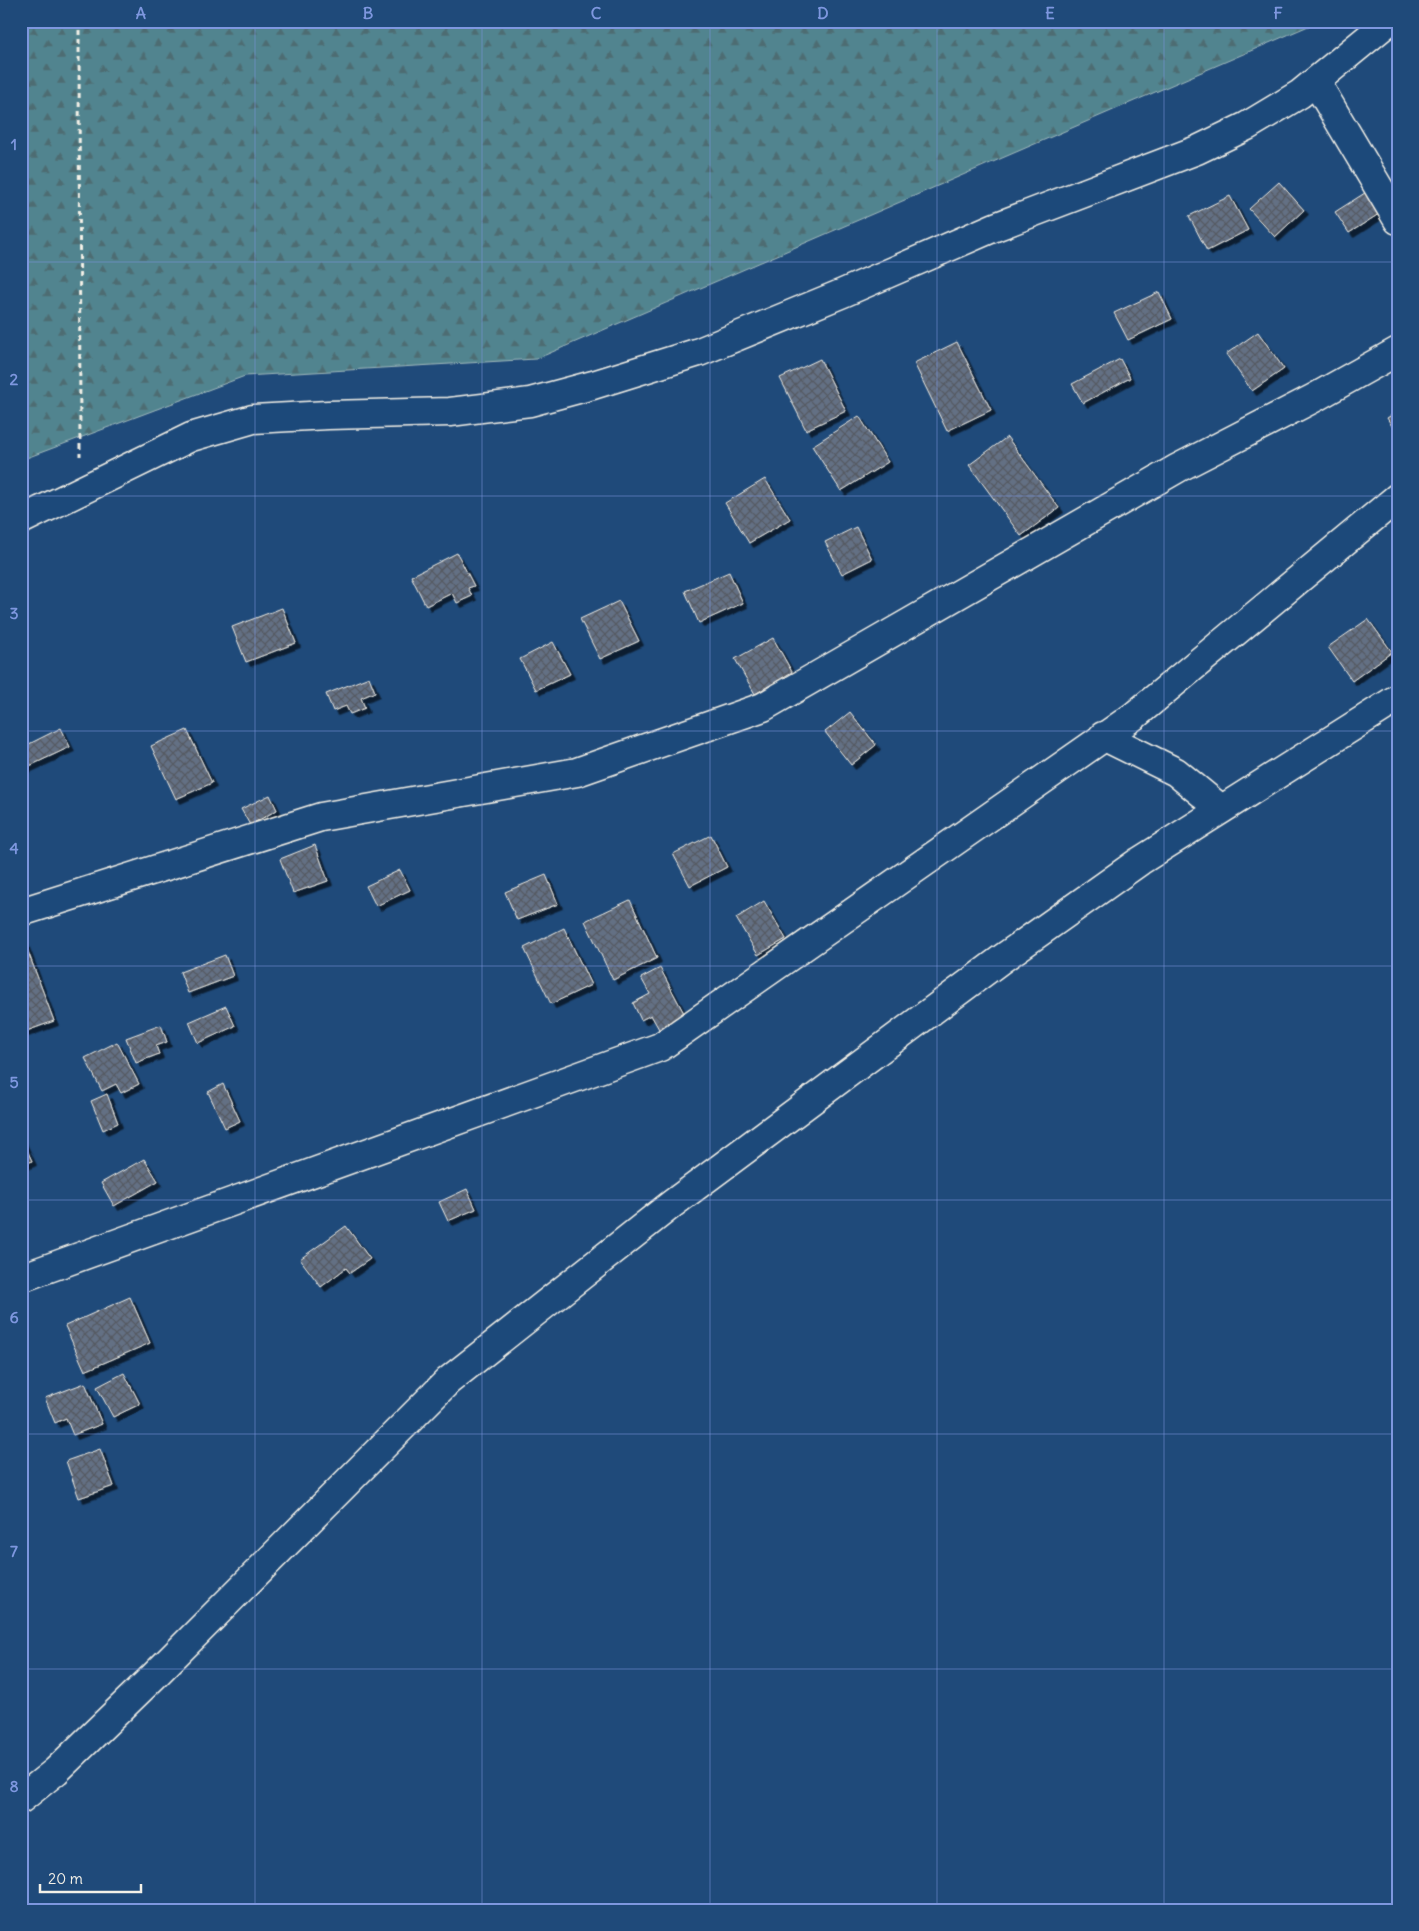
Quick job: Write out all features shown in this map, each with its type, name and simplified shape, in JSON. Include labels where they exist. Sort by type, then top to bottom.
[{"type":"street","points":[[21,520],[191,437],[253,419],[328,414],[450,412],[521,403],[593,385],[699,352],[844,293],[995,227],[1197,150],[1247,126],[1300,94],[1389,21]]},
{"type":"street","points":[[1316,82],[1398,220]]},
{"type":"street","points":[[21,912],[321,817],[577,772],[763,708],[1178,468],[1314,398],[1398,350]]},
{"type":"street","points":[[21,1278],[660,1047],[1134,716],[1398,497]]},
{"type":"street","points":[[21,1799],[56,1771],[146,1684],[448,1381],[664,1210],[1003,958],[1140,861],[1398,698]]},
{"type":"street","points":[[1103,736],[1176,772],[1221,809]]},
{"type":"path","points":[[79,21],[80,492]]},
{"type":"green space","points":[[21,21],[1320,21],[536,359],[245,376],[21,460]]},
{"type":"building","points":[[1279,182],[1304,210],[1275,237],[1249,209]]},
{"type":"building","points":[[1368,191],[1382,212],[1349,233],[1335,212]]},
{"type":"building","points":[[1230,196],[1248,230],[1207,251],[1189,216]]},
{"type":"building","points":[[1159,292],[1172,319],[1128,340],[1114,313]]},
{"type":"building","points":[[1258,332],[1284,369],[1252,391],[1226,354]]},
{"type":"building","points":[[957,342],[991,410],[947,431],[914,363]]},
{"type":"building","points":[[820,359],[846,411],[806,430],[780,378]]},
{"type":"building","points":[[1120,359],[1130,378],[1083,403],[1072,384]]},
{"type":"building","points":[[1398,411],[1398,436],[1387,418]]},
{"type":"building","points":[[859,416],[888,462],[841,491],[812,446]]},
{"type":"building","points":[[1007,437],[1059,508],[1021,536],[969,465]]},
{"type":"building","points":[[765,479],[790,519],[749,543],[725,503]]},
{"type":"building","points":[[856,527],[872,559],[842,574],[825,542]]},
{"type":"building","points":[[457,553],[474,586],[468,588],[472,596],[457,603],[452,593],[426,606],[411,576]]},
{"type":"building","points":[[729,572],[743,603],[699,623],[685,591]]},
{"type":"building","points":[[619,601],[639,641],[600,659],[580,619]]},
{"type":"building","points":[[282,608],[296,643],[246,662],[232,627]]},
{"type":"building","points":[[1368,619],[1392,652],[1352,681],[1328,647]]},
{"type":"building","points":[[773,638],[792,672],[755,694],[735,659]]},
{"type":"building","points":[[553,642],[570,674],[536,690],[520,659]]},
{"type":"building","points":[[369,677],[375,692],[361,698],[365,708],[350,714],[346,706],[333,711],[326,694]]},
{"type":"building","points":[[850,712],[876,745],[851,765],[825,732]]},
{"type":"building","points":[[61,728],[70,747],[23,769],[21,765],[21,748]]},
{"type":"building","points":[[187,730],[212,783],[176,799],[151,746]]},
{"type":"building","points":[[270,795],[277,810],[250,825],[241,809]]},
{"type":"building","points":[[711,835],[727,867],[690,886],[673,854]]},
{"type":"building","points":[[315,845],[328,881],[293,893],[280,859]]},
{"type":"building","points":[[400,870],[410,890],[376,906],[366,886]]},
{"type":"building","points":[[546,875],[558,904],[517,920],[505,892]]},
{"type":"building","points":[[630,900],[657,958],[613,980],[585,921]]},
{"type":"building","points":[[764,901],[786,939],[758,955],[736,918]]},
{"type":"building","points":[[564,928],[591,985],[551,1004],[524,948]]},
{"type":"building","points":[[21,941],[24,941],[54,1021],[21,1033]]},
{"type":"building","points":[[225,955],[233,976],[188,993],[180,972]]},
{"type":"building","points":[[660,968],[686,1017],[660,1031],[651,1015],[641,1020],[633,1003],[650,994],[641,978]]},
{"type":"building","points":[[226,1006],[235,1026],[198,1043],[189,1022]]},
{"type":"building","points":[[161,1025],[167,1042],[156,1046],[159,1054],[136,1063],[126,1038]]},
{"type":"building","points":[[117,1042],[139,1084],[121,1093],[116,1084],[102,1091],[85,1058]]},
{"type":"building","points":[[223,1084],[240,1121],[225,1128],[208,1092]]},
{"type":"building","points":[[107,1094],[118,1123],[103,1130],[91,1101]]},
{"type":"building","points":[[21,1137],[32,1161],[21,1166]]},
{"type":"building","points":[[144,1159],[158,1181],[114,1206],[101,1183]]},
{"type":"building","points":[[467,1189],[476,1209],[448,1221],[439,1202]]},
{"type":"building","points":[[346,1226],[370,1259],[350,1273],[346,1268],[321,1287],[300,1259]]},
{"type":"building","points":[[130,1297],[150,1343],[85,1371],[65,1326]]},
{"type":"building","points":[[124,1373],[140,1404],[113,1417],[97,1387]]},
{"type":"building","points":[[85,1383],[102,1424],[73,1435],[66,1418],[55,1423],[45,1398]]},
{"type":"building","points":[[100,1449],[114,1486],[79,1498],[66,1461]]}]
